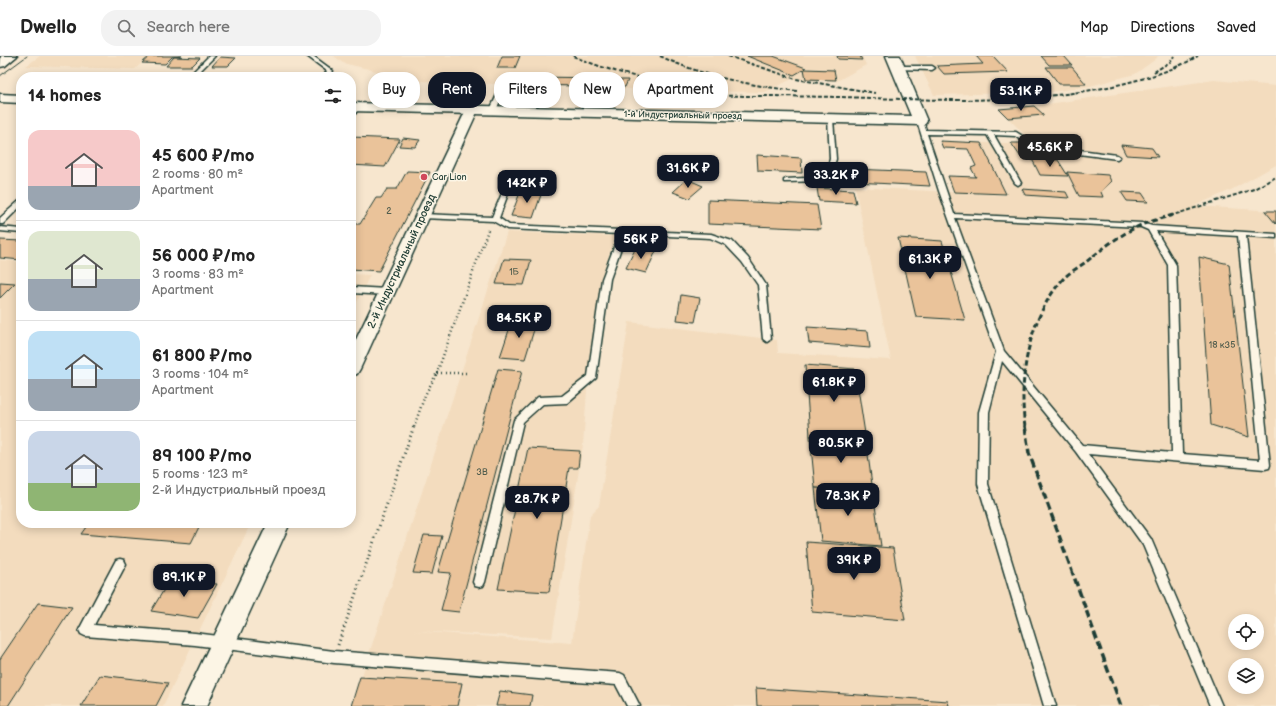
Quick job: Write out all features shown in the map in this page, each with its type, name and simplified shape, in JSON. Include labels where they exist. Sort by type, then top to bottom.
[{"type":"street","points":[[0,63],[10,56]]},
{"type":"street","points":[[896,62],[921,126]]},
{"type":"street","points":[[0,98],[16,99]]},
{"type":"street","name":"1-й Индустриальный проезд","points":[[356,110],[493,110],[830,119],[921,126]]},
{"type":"street","name":"2-й Индустриальный проезд","points":[[356,358],[472,110]]},
{"type":"street","points":[[194,706],[277,528]]},
{"type":"lane","points":[[196,72],[212,56]]},
{"type":"lane","points":[[310,56],[329,72]]},
{"type":"lane","points":[[896,62],[932,68]]},
{"type":"lane","points":[[786,181],[827,178],[833,159],[830,119]]},
{"type":"lane","points":[[1117,157],[1033,146],[1016,134],[989,133],[921,126],[951,216],[1000,352],[1079,449],[1147,542],[1216,706]]},
{"type":"lane","points":[[989,133],[1018,183]]},
{"type":"lane","points":[[495,219],[506,191]]},
{"type":"lane","points":[[0,222],[16,207]]},
{"type":"lane","points":[[422,216],[495,219],[508,227],[710,236],[729,243],[745,260],[762,285],[766,339]]},
{"type":"lane","points":[[951,216],[1142,225],[1151,228],[1276,236]]},
{"type":"lane","points":[[1151,228],[1172,265],[1177,458]]},
{"type":"lane","points":[[0,229],[16,231]]},
{"type":"lane","points":[[479,582],[519,420],[541,400],[564,400],[592,378],[606,279],[623,232]]},
{"type":"lane","points":[[1079,449],[1265,465],[1242,234]]},
{"type":"lane","points":[[356,290],[387,292]]},
{"type":"lane","points":[[1000,352],[984,412],[983,484],[1050,706]]},
{"type":"lane","points":[[120,564],[85,630],[224,642],[334,657],[620,679],[634,706]]},
{"type":"path","points":[[334,657],[425,395],[437,373],[489,230],[482,229]]},
{"type":"path","points":[[437,373],[466,373]]},
{"type":"shaded area","points":[[40,56],[150,56],[135,69],[26,66]]},
{"type":"shaded area","points":[[334,56],[862,56],[866,65],[837,81],[792,79],[765,92],[728,92],[728,72],[633,72],[633,89],[625,89],[625,72],[569,72],[569,87],[561,86],[561,72],[494,72],[494,84],[486,84],[486,72],[428,72],[428,81],[420,81],[420,72],[380,72],[343,63]]},
{"type":"shaded area","points":[[915,56],[1158,56],[1135,74],[1090,86],[1051,92],[934,95]]},
{"type":"shaded area","points":[[1214,80],[1276,86],[1276,165],[1231,190],[1194,206],[1276,211],[1276,706],[352,706],[507,232],[616,236],[602,275],[589,363],[583,445],[552,638],[414,631],[572,643],[590,515],[599,506],[629,322],[777,340],[778,353],[891,360],[855,187],[1006,195],[981,143],[1025,143],[1031,141],[999,109],[1034,106]]},
{"type":"shaded area","points":[[0,260],[16,262],[16,528],[249,528],[163,706],[0,706]]},
{"type":"shaded area","points":[[356,274],[370,275],[356,304]]},
{"type":"building","points":[[150,56],[182,56],[172,57],[165,64],[142,63]]},
{"type":"building","points":[[502,56],[520,56],[515,68],[497,68]]},
{"type":"building","points":[[747,56],[773,56],[806,68],[794,75]]},
{"type":"building","points":[[837,56],[860,56],[862,60],[838,59]]},
{"type":"building","points":[[976,56],[993,56],[1008,72],[944,74],[937,66],[983,64]]},
{"type":"building","points":[[1041,56],[1064,56],[1072,65],[1049,65]]},
{"type":"building","points":[[174,57],[200,58],[192,66],[166,66]]},
{"type":"building","points":[[220,57],[236,58],[228,66],[212,66]]},
{"type":"building","points":[[1046,67],[1072,67],[1086,84],[1059,84]]},
{"type":"building","points":[[804,69],[834,70],[836,80],[806,79]]},
{"type":"building","points":[[561,77],[569,77],[569,86],[561,86]]},
{"type":"building","points":[[625,80],[628,80],[625,87]]},
{"type":"building","points":[[1034,106],[1044,115],[1008,118],[999,109]]},
{"type":"building","points":[[356,137],[400,139],[385,167],[356,165]]},
{"type":"building","points":[[403,138],[420,140],[415,147],[399,146]]},
{"type":"building","points":[[940,141],[981,143],[1006,194],[954,192],[948,176],[976,177],[971,168],[976,166],[968,149],[943,148]]},
{"type":"building","points":[[1011,143],[1025,143],[1035,156],[1020,156]]},
{"type":"building","points":[[1121,145],[1152,148],[1158,157],[1126,155]]},
{"type":"building","points":[[757,155],[801,158],[802,173],[758,171]]},
{"type":"building","points":[[1032,159],[1058,160],[1068,176],[1040,175]]},
{"type":"building","points":[[852,169],[926,172],[930,186],[855,182]]},
{"type":"building","points":[[407,171],[430,172],[379,271],[356,269],[356,224],[360,224],[376,198],[381,198],[387,189],[397,189]]},
{"type":"building","points":[[1067,172],[1108,175],[1111,181],[1101,192],[1103,197],[1079,196]]},
{"type":"building","points":[[687,179],[703,186],[689,198],[673,192]]},
{"type":"building","points":[[817,188],[853,190],[856,203],[819,201]]},
{"type":"building","points":[[1022,189],[1066,192],[1069,198],[1025,195]]},
{"type":"building","points":[[521,190],[542,192],[533,218],[511,216]]},
{"type":"building","points":[[1121,192],[1142,193],[1148,202],[1127,201]]},
{"type":"building","points":[[708,200],[817,205],[821,229],[708,224]]},
{"type":"building","points":[[1265,211],[1276,211],[1276,224]]},
{"type":"building","points":[[898,238],[942,241],[965,320],[916,317]]},
{"type":"building","points":[[0,240],[16,241],[16,260],[0,258]]},
{"type":"building","points":[[636,247],[656,251],[646,273],[626,268]]},
{"type":"building","points":[[1199,257],[1229,264],[1249,437],[1211,425]]},
{"type":"building","points":[[504,259],[531,260],[524,285],[496,284]]},
{"type":"building","points":[[0,282],[15,283],[0,298]]},
{"type":"building","points":[[681,295],[700,298],[695,322],[677,320]]},
{"type":"building","points":[[513,318],[537,320],[525,359],[500,357]]},
{"type":"building","points":[[807,327],[868,331],[870,348],[809,343]]},
{"type":"building","points":[[805,365],[855,369],[866,440],[810,436]]},
{"type":"building","points":[[498,369],[522,371],[459,612],[441,610],[451,573],[438,572]]},
{"type":"building","points":[[810,436],[866,440],[873,492],[815,488]]},
{"type":"building","points":[[528,448],[580,451],[578,468],[569,468],[549,592],[498,589]]},
{"type":"building","points":[[815,488],[873,492],[881,546],[821,541]]},
{"type":"building","points":[[85,528],[198,528],[191,543],[81,534]]},
{"type":"building","points":[[424,535],[442,536],[432,574],[413,573]]},
{"type":"building","points":[[806,542],[893,548],[905,620],[812,612]]},
{"type":"building","points":[[171,578],[217,584],[198,618],[151,611]]},
{"type":"building","points":[[38,603],[72,607],[8,706],[0,706],[0,659]]},
{"type":"building","points":[[100,675],[168,683],[156,706],[81,706]]},
{"type":"building","points":[[360,677],[462,683],[457,706],[351,706]]},
{"type":"building","points":[[756,688],[948,701],[949,706],[757,706]]},
{"type":"building","points":[[500,691],[532,695],[530,706],[496,706]]},
{"type":"tram line","points":[[0,76],[27,56]]},
{"type":"railway","points":[[573,56],[608,69],[633,76]]},
{"type":"railway","points":[[660,56],[710,75],[744,83],[797,91]]},
{"type":"railway","points":[[728,56],[796,79],[875,93]]},
{"type":"railway","points":[[1154,72],[1170,62],[1174,56]]},
{"type":"railway","points":[[728,96],[943,100],[1011,99],[1079,92],[1135,81],[1167,71],[1198,56]]},
{"type":"railway","points":[[1170,216],[1254,189],[1276,177]]},
{"type":"railway","points":[[1025,427],[1023,388],[1029,348],[1034,329],[1042,310],[1052,293],[1066,276],[1119,237],[1141,225],[1173,215]]},
{"type":"railway","points":[[1025,426],[1029,453],[1121,706]]},
{"type":"place","name":"Car Lion","points":[[424,177]]}]
